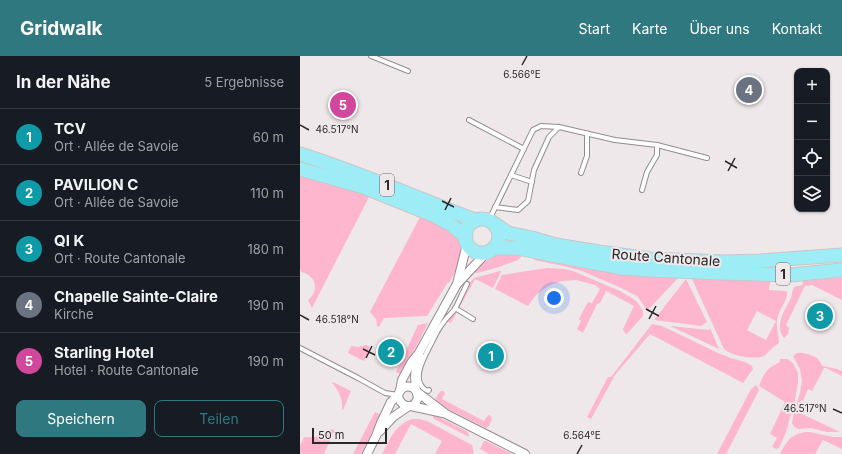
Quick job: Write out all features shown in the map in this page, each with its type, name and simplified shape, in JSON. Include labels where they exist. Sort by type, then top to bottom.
[{"type":"main road","name":"1","points":[[300,154],[475,220]]},
{"type":"main road","name":"1","points":[[300,169],[363,187],[433,215],[450,224],[466,241]]},
{"type":"main road","points":[[482,219],[492,222],[497,227],[499,234],[498,242],[491,250],[482,253],[469,247],[466,241],[467,229],[469,226],[475,220],[482,219]]},
{"type":"main road","name":"Route Cantonale","points":[[492,222],[508,232],[556,245],[599,252],[649,264]]},
{"type":"main road","name":"Route Cantonale","points":[[491,250],[517,248],[623,268],[649,264],[724,267],[791,275],[842,270]]},
{"type":"main road","name":"Route Cantonale","points":[[724,267],[760,261],[842,255]]},
{"type":"street","points":[[457,284],[466,241]]},
{"type":"street","points":[[491,250],[457,284],[419,353],[411,363],[402,380],[399,400],[402,404],[446,414],[525,454]]},
{"type":"street","points":[[376,436],[388,421],[416,402],[418,397],[415,372],[419,353]]},
{"type":"street","points":[[367,454],[392,402],[404,387],[412,387],[446,414]]},
{"type":"lane","points":[[371,56],[408,71]]},
{"type":"lane","points":[[469,120],[524,149]]},
{"type":"lane","points":[[492,222],[495,207],[533,130],[541,126],[559,127],[615,140],[657,145],[707,158]]},
{"type":"lane","points":[[495,207],[518,210],[528,201],[534,170],[549,137],[559,127]]},
{"type":"lane","points":[[581,173],[587,156],[587,134]]},
{"type":"lane","points":[[642,190],[647,172],[657,156],[657,145]]},
{"type":"lane","points":[[511,175],[532,182]]},
{"type":"lane","points":[[429,390],[426,390],[420,383],[419,370],[421,364],[442,324],[455,308],[467,284]]},
{"type":"lane","points":[[455,308],[473,319]]},
{"type":"lane","points":[[300,348],[384,393],[399,393]]},
{"type":"shaded area","points":[[300,175],[369,197],[312,308],[308,300],[314,292],[315,283],[310,276],[301,272],[300,268]]},
{"type":"shaded area","points":[[420,217],[443,225],[456,235],[460,241],[461,248],[459,262],[449,283],[448,282],[427,316],[384,318],[379,327],[377,326],[376,319],[370,312]]},
{"type":"shaded area","points":[[503,253],[522,253],[518,260],[496,268],[477,273],[474,272],[487,260]]},
{"type":"shaded area","points":[[534,255],[656,277],[678,278],[647,311],[637,296],[619,287],[582,271],[534,260]]},
{"type":"shaded area","points":[[547,268],[573,271],[620,291],[637,302],[643,311],[643,316],[626,335],[623,329],[634,306],[606,291],[600,303],[597,304],[583,333],[577,329],[581,321],[579,319],[588,302],[592,303],[600,289],[595,285],[576,280],[562,281],[548,286],[536,295],[528,306],[495,289],[502,275]]},
{"type":"shaded area","points":[[501,271],[493,288],[475,279],[451,323],[446,321],[468,285],[474,278]]},
{"type":"shaded area","points":[[691,277],[770,282],[769,290],[787,292],[777,319],[779,343],[765,356],[755,358],[737,355],[724,349]],"holes":[[[757,311],[776,321],[766,340],[747,330]]]},
{"type":"shaded area","points":[[842,277],[842,300],[812,285],[805,286],[786,325],[789,328],[788,334],[784,338],[781,333],[780,323],[795,287],[802,285],[803,281]]},
{"type":"shaded area","points":[[686,279],[707,322],[701,326],[654,320]]},
{"type":"shaded area","points":[[428,323],[402,375],[396,372],[418,325]]},
{"type":"shaded area","points":[[652,324],[662,326],[718,353],[745,362],[752,366],[753,369],[743,383],[650,334],[615,375],[591,419],[587,417],[608,377],[611,377]]},
{"type":"shaded area","points":[[670,326],[709,330],[710,328],[719,349]]},
{"type":"shaded area","points":[[366,345],[370,347],[364,361],[348,353],[351,346],[358,347]]},
{"type":"shaded area","points":[[797,353],[804,353],[817,358],[823,366],[842,371],[842,376],[824,368],[812,391],[808,389],[803,401],[801,400],[799,404],[802,406],[800,413],[840,432],[827,432],[811,428],[799,429],[794,427],[792,423],[793,416],[802,381],[800,369],[793,356]]},
{"type":"shaded area","points":[[780,359],[787,359],[793,363],[798,373],[798,383],[786,432],[779,448],[776,449],[772,447],[777,438],[770,434],[785,402],[759,386],[767,371],[780,362]]},
{"type":"shaded area","points":[[333,382],[351,391],[343,410],[340,395],[332,383]]},
{"type":"shaded area","points":[[756,385],[759,390],[726,454],[717,454],[751,389]]},
{"type":"shaded area","points":[[441,391],[445,393],[442,399],[484,421],[488,415],[491,416],[492,419],[489,426],[486,428],[438,404],[435,400]]},
{"type":"shaded area","points":[[375,412],[381,415],[361,454],[353,454]]},
{"type":"shaded area","points":[[433,414],[468,432],[469,437],[434,419]]},
{"type":"shaded area","points":[[412,419],[427,421],[472,445],[474,452],[473,454],[435,454],[442,441],[411,424],[395,454],[382,454],[397,429]]},
{"type":"shaded area","points":[[332,429],[335,430],[324,454],[300,453],[300,446],[304,437],[319,436]]},
{"type":"shaded area","points":[[810,432],[833,437],[842,437],[842,449],[823,440],[815,454],[780,454],[788,441],[795,435]]},
{"type":"shaded area","points":[[484,441],[512,454],[489,454],[480,449]]},
{"type":"place","name":"Chapelle Sainte-Claire","points":[[749,90]]},
{"type":"place","name":"Starling Hotel","points":[[343,105]]},
{"type":"place","name":"QI K","points":[[820,316]]},
{"type":"place","name":"PAVILION C","points":[[391,352]]},
{"type":"place","name":"TCV","points":[[491,356]]}]
